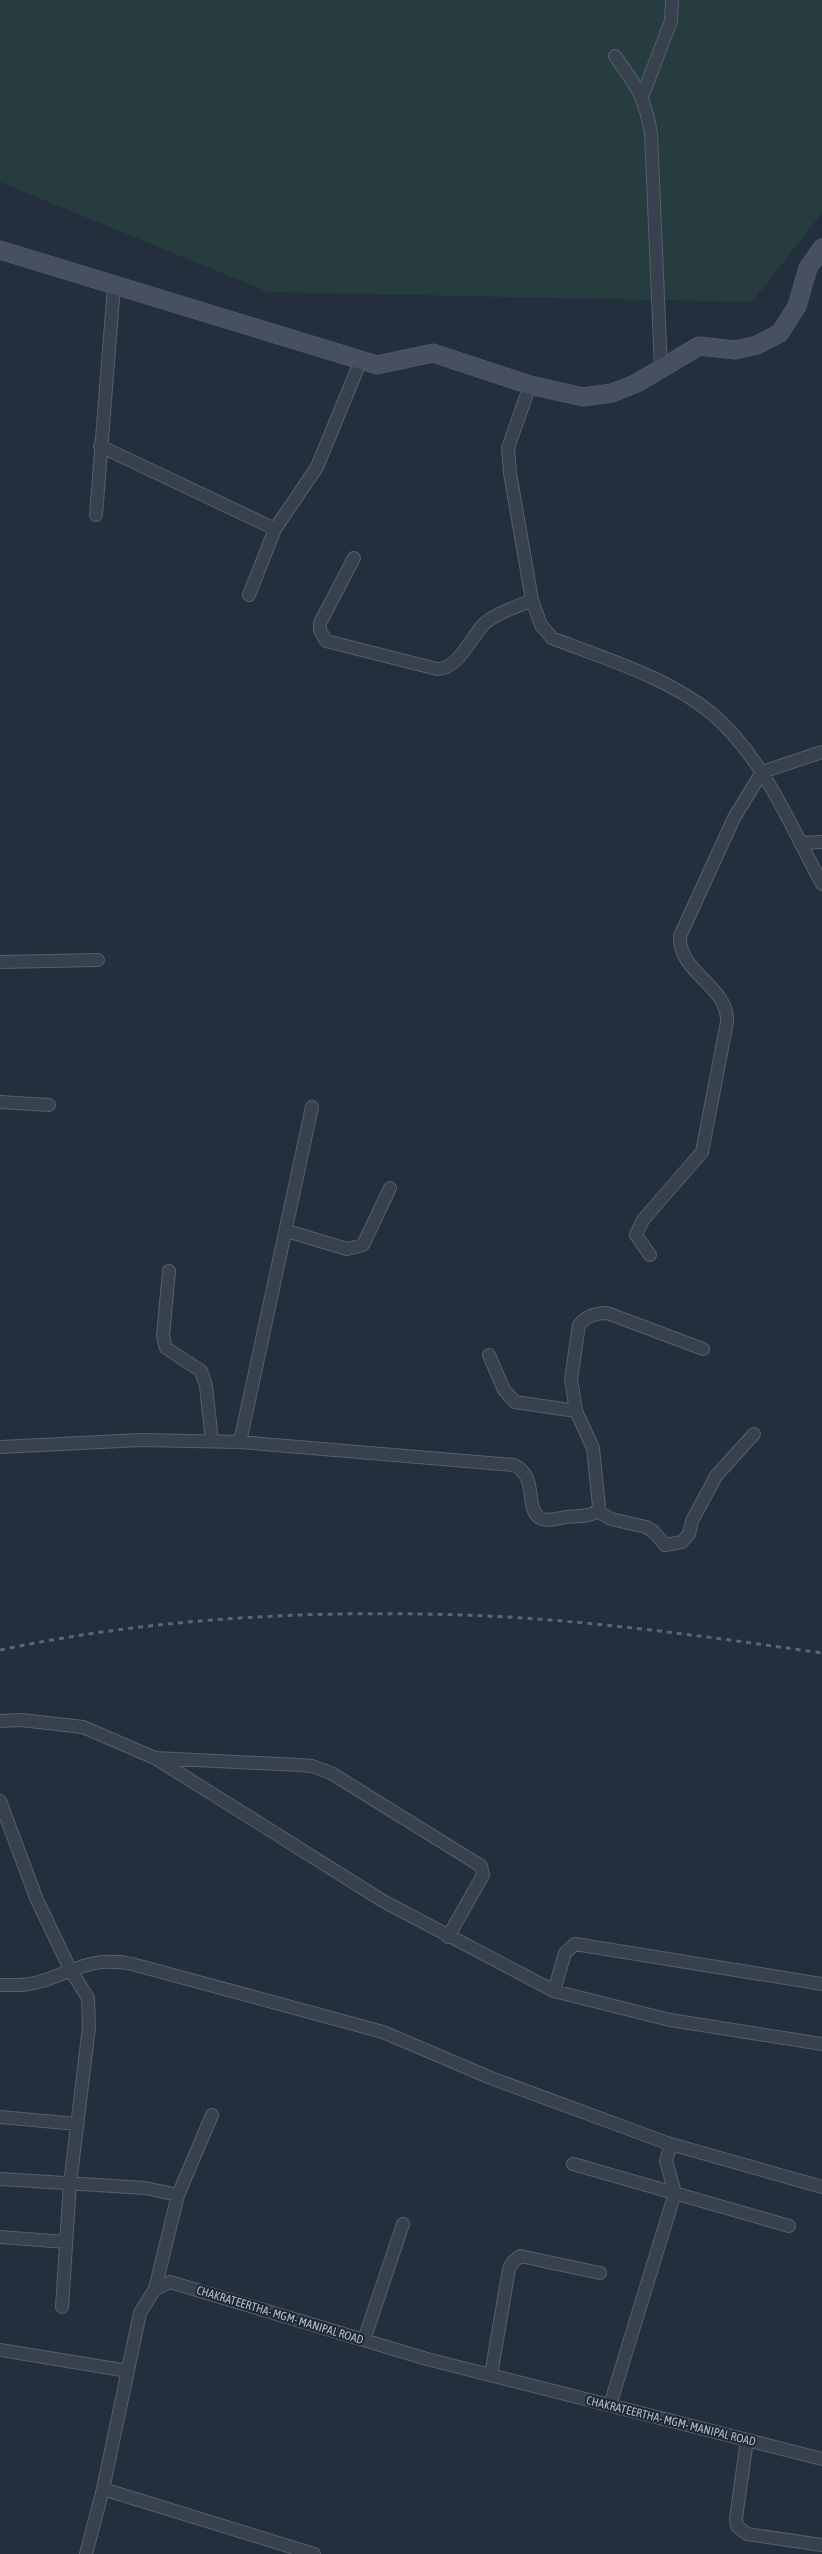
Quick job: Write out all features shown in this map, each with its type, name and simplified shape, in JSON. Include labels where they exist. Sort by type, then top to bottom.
[{"type":"street","points":[[642,97],[668,30],[672,0]]},
{"type":"street","points":[[615,56],[642,97],[651,133],[661,368]]},
{"type":"street","points":[[0,250],[377,365],[433,353],[530,385],[583,397],[612,393],[637,383],[699,346],[735,350],[757,345],[780,333],[798,306],[808,268],[822,248]]},
{"type":"street","points":[[96,515],[114,286]]},
{"type":"street","points":[[249,595],[275,529],[314,472],[362,360]]},
{"type":"street","points":[[530,385],[508,448],[510,473],[532,600],[541,625],[552,638],[656,678],[710,712],[742,745],[762,772],[822,884]]},
{"type":"street","points":[[100,446],[275,529]]},
{"type":"street","points":[[354,558],[320,623],[323,637],[326,641],[437,670],[444,670],[453,663],[484,624],[532,600]]},
{"type":"street","points":[[650,1255],[636,1235],[643,1220],[702,1152],[728,1013],[724,1003],[683,958],[680,936],[734,818],[762,772],[822,752]]},
{"type":"street","points":[[800,843],[822,842]]},
{"type":"street","points":[[0,962],[98,960]]},
{"type":"street","points":[[0,1102],[49,1105]]},
{"type":"street","points":[[240,1442],[287,1232],[312,1108]]},
{"type":"street","points":[[287,1232],[347,1249],[354,1249],[363,1245],[390,1188]]},
{"type":"street","points":[[169,1271],[163,1336],[166,1348],[201,1372],[206,1386],[212,1441]]},
{"type":"street","points":[[0,1447],[141,1440],[212,1441],[514,1465],[523,1469],[528,1479],[535,1512],[541,1518],[548,1520],[590,1515],[597,1511],[599,1506],[593,1448],[576,1411],[571,1379],[579,1325],[584,1319],[597,1313],[606,1313],[704,1349]]},
{"type":"street","points":[[489,1355],[504,1390],[515,1402],[576,1411]]},
{"type":"street","points":[[597,1511],[611,1519],[646,1527],[654,1532],[665,1545],[682,1542],[689,1534],[692,1521],[716,1476],[754,1434]]},
{"type":"street","points":[[0,1721],[21,1720],[83,1727],[154,1758],[383,1902],[554,1991],[670,2020],[822,2044]]},
{"type":"street","points":[[154,1758],[299,1765],[331,1773],[481,1866],[483,1875],[448,1937]]},
{"type":"street","points":[[0,1801],[37,1900],[70,1969],[88,1998],[89,2027],[70,2184],[62,2307]]},
{"type":"street","points":[[554,1991],[565,1953],[575,1944],[822,1984]]},
{"type":"street","points":[[0,1985],[27,1985],[43,1981],[70,1969],[116,1961],[383,2032],[491,2078],[671,2144],[822,2187]]},
{"type":"street","points":[[86,2554],[103,2490],[140,2313],[155,2289],[178,2195],[212,2115]]},
{"type":"street","points":[[0,2117],[77,2124]]},
{"type":"street","points":[[610,2405],[675,2193],[666,2161],[671,2144]]},
{"type":"street","points":[[573,2164],[789,2226]]},
{"type":"street","points":[[0,2179],[145,2188],[178,2195]]},
{"type":"street","points":[[364,2340],[403,2224]]},
{"type":"street","points":[[0,2237],[66,2242]]},
{"type":"street","points":[[492,2375],[512,2262],[520,2256],[600,2273]]},
{"type":"street","name":"CHAKRATEERTHA- MGM- MANIPAL ROAD","points":[[155,2289],[170,2282],[364,2340],[492,2375],[822,2458]]},
{"type":"street","points":[[0,2350],[128,2371]]},
{"type":"street","points":[[747,2440],[736,2518],[737,2526],[747,2534],[822,2545]]},
{"type":"street","points":[[103,2490],[314,2554]]},
{"type":"green space","points":[[0,0],[822,0],[822,213],[752,302],[268,292],[0,182]]},
{"type":"railway","points":[[0,1650],[114,1630],[172,1624],[289,1615],[405,1614],[508,1617],[598,1624],[822,1653]]}]
